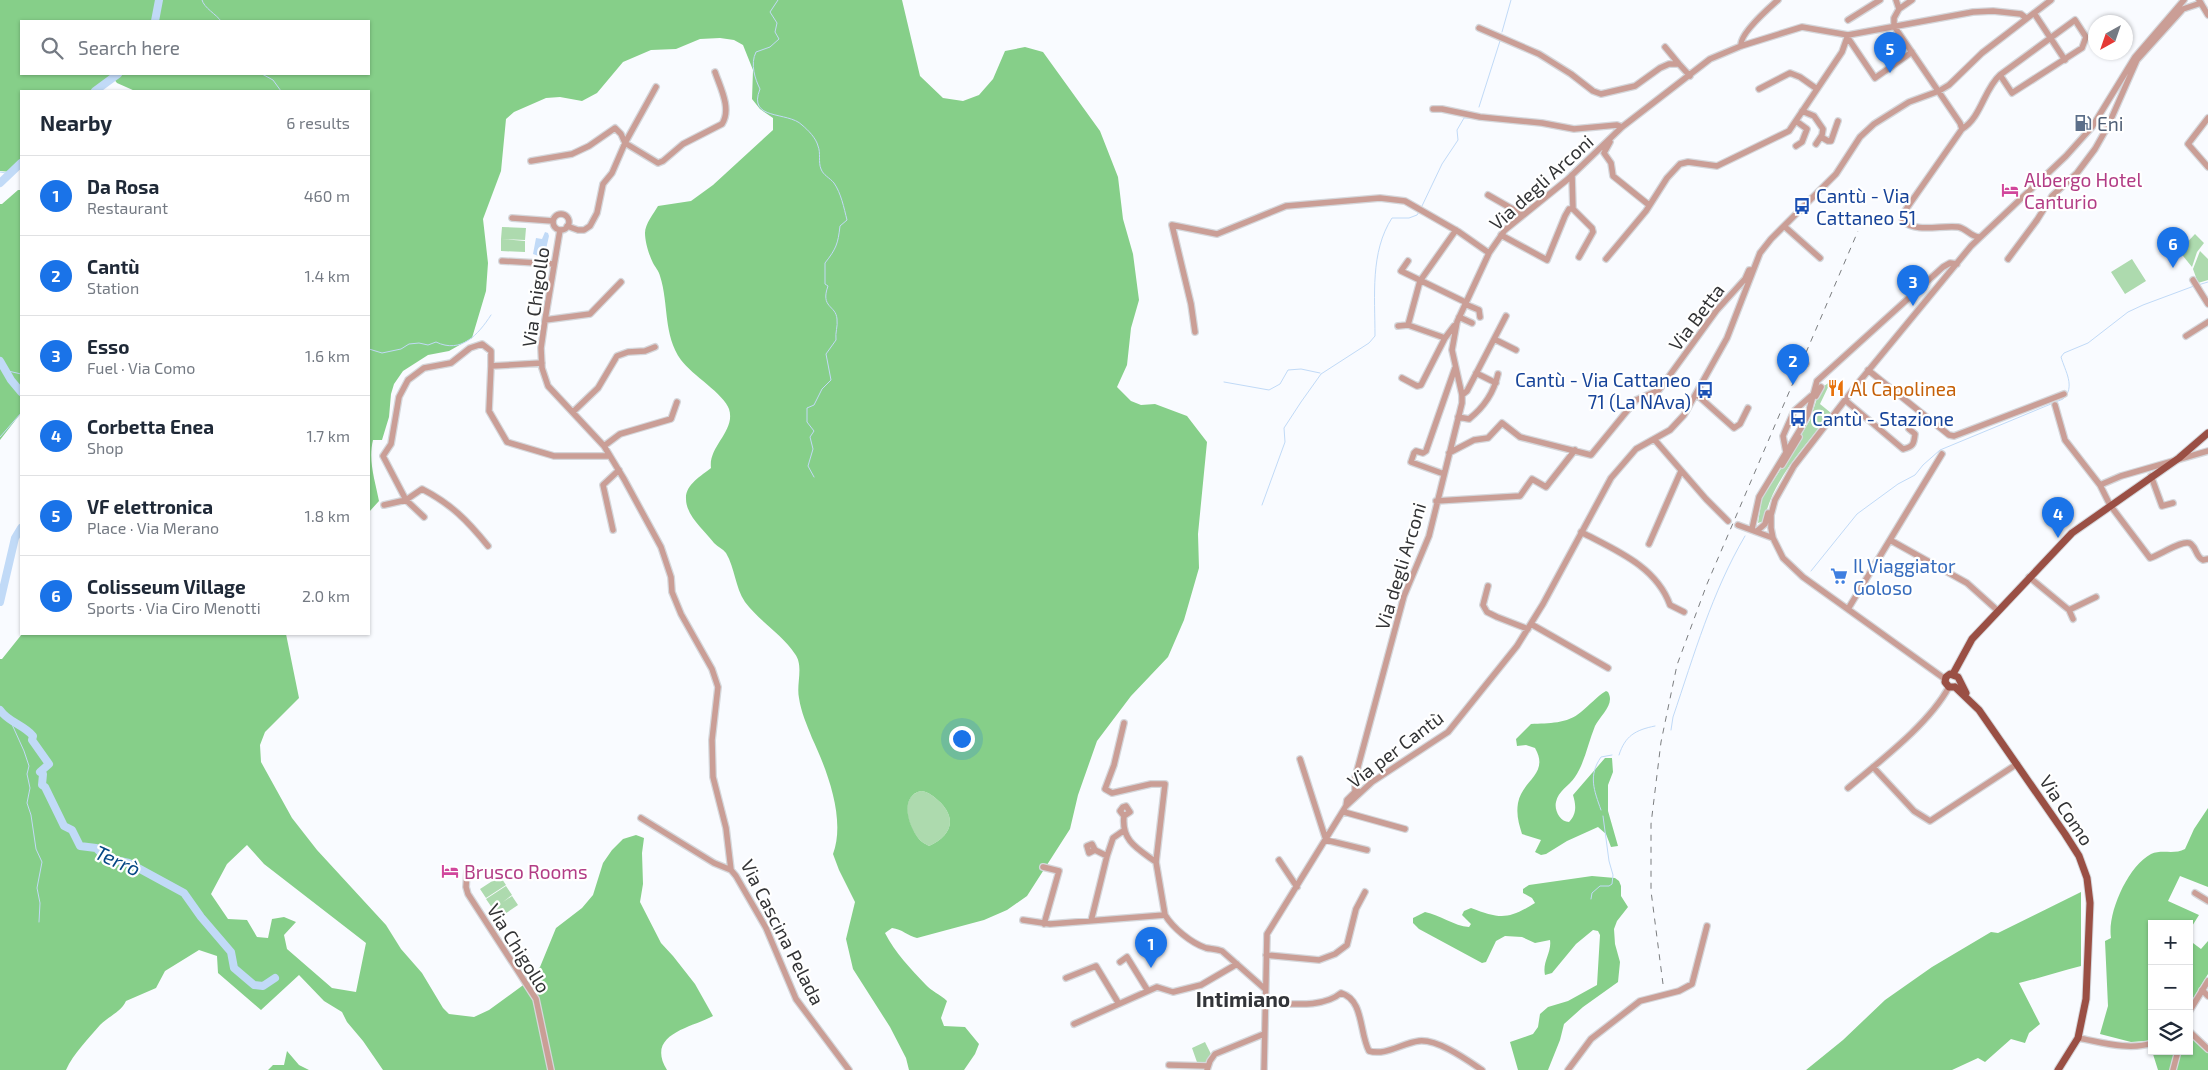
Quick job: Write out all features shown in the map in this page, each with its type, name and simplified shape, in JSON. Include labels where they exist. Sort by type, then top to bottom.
[{"type":"main road","points":[[1953,680],[1963,654],[1972,639],[2072,533],[2179,458],[2208,433]]},
{"type":"main road","name":"Via Como","points":[[1953,680],[1968,698],[2074,846],[2088,885],[2090,903],[2086,999],[2078,1038],[2058,1070]]},
{"type":"street","points":[[1741,46],[1741,40],[1759,18],[1778,0]]},
{"type":"street","points":[[1848,20],[1880,0]]},
{"type":"street","points":[[1896,0],[1899,9]]},
{"type":"street","points":[[1912,0],[1899,9],[1894,18],[1894,26],[1939,91],[1962,129]]},
{"type":"street","points":[[1753,270],[1766,246],[1836,174],[1860,137],[1874,124],[1908,102],[1939,91],[1949,85],[1977,57],[2051,0]]},
{"type":"street","points":[[1754,530],[1765,524],[1770,506],[1798,460],[1868,370],[1979,237],[2066,156],[2088,132],[2099,118],[2135,57],[2182,0]]},
{"type":"street","points":[[2008,259],[2052,196],[2077,173],[2095,149],[2108,126],[2137,60],[2183,9],[2200,2],[2208,15]]},
{"type":"street","name":"Via degli Arconi","points":[[1356,794],[1355,779],[1404,596],[1429,536],[1458,417],[1462,395],[1452,350],[1458,319],[1489,253],[1501,235],[1572,176],[1622,127],[1714,57],[1741,46],[1802,27],[1848,36],[1982,11],[2021,14],[2026,18]]},
{"type":"street","points":[[2034,13],[2065,60]]},
{"type":"street","points":[[1979,237],[1974,237],[1959,227],[1912,226],[1905,223],[1902,218],[1904,209],[1962,129],[1967,125],[2000,75],[2050,36],[2076,20],[2086,35],[2087,39],[2082,48],[2015,94],[2012,93],[2000,75]]},
{"type":"street","points":[[1480,28],[1539,54],[1601,94],[1635,86],[1665,66],[1679,64]]},
{"type":"street","points":[[1848,36],[1875,78],[1912,52]]},
{"type":"street","points":[[1606,259],[1649,206],[1667,178],[1682,163],[1688,162],[1717,166],[1786,133],[1842,52],[1848,36]]},
{"type":"street","points":[[1665,47],[1690,76]]},
{"type":"street","points":[[532,161],[572,154],[589,146],[612,128],[618,130],[625,143],[658,163],[683,144],[722,124],[725,119],[725,106],[715,72]]},
{"type":"street","points":[[1758,89],[1790,73],[1800,77],[1817,90]]},
{"type":"street","name":"Via Chigollo","points":[[567,226],[584,230],[590,226],[597,213],[603,184],[612,173],[625,143],[656,87]]},
{"type":"street","points":[[1433,108],[1480,117],[1542,123],[1574,129],[1617,125],[1622,127]]},
{"type":"street","points":[[1802,112],[1814,116],[1823,128],[1821,137],[1816,144]]},
{"type":"street","points":[[2208,118],[2188,144],[2208,167]]},
{"type":"street","points":[[1796,121],[1807,129],[1802,142],[1796,146]]},
{"type":"street","points":[[1821,137],[1828,142],[1831,141],[1838,121]]},
{"type":"street","points":[[1615,134],[1604,153],[1611,163],[1613,176],[1649,206]]},
{"type":"street","points":[[1572,176],[1573,209],[1592,228],[1593,232],[1579,257]]},
{"type":"street","points":[[1488,195],[1523,215]]},
{"type":"street","points":[[1195,332],[1191,304],[1172,225],[1217,234],[1286,206],[1380,198],[1405,201],[1456,230],[1489,253]]},
{"type":"street","points":[[1501,235],[1547,260],[1569,209],[1573,209]]},
{"type":"street","points":[[563,215],[567,218],[567,226],[560,230],[555,228],[553,221],[555,217],[563,215]]},
{"type":"street","points":[[512,218],[553,221]]},
{"type":"street","points":[[1784,226],[1820,258]]},
{"type":"street","name":"Via Chigollo","points":[[542,366],[545,320],[560,230]]},
{"type":"street","points":[[1408,325],[1420,281],[1456,230]]},
{"type":"street","points":[[1967,231],[1971,246]]},
{"type":"street","points":[[502,260],[554,264]]},
{"type":"street","points":[[1408,260],[1401,271],[1479,310],[1480,317]]},
{"type":"street","points":[[1754,530],[1759,497],[1808,414],[1817,381],[1943,267],[1950,263],[1957,264]]},
{"type":"street","name":"Via Betta","points":[[1449,453],[1474,440],[1488,438],[1502,423],[1520,438],[1592,455],[1636,400],[1659,390],[1717,310],[1745,278],[1749,270],[1753,270]]},
{"type":"street","name":"Via per Cantù","points":[[1264,1070],[1267,934],[1345,809],[1347,800],[1448,732],[1530,627],[1611,478],[1636,449],[1654,439],[1680,420],[1727,338],[1753,270]]},
{"type":"street","points":[[545,320],[590,314],[621,282]]},
{"type":"street","points":[[2196,284],[2208,304]]},
{"type":"street","points":[[1462,395],[1467,391],[1506,316]]},
{"type":"street","points":[[1402,378],[1417,386],[1421,385],[1445,338],[1458,319],[1472,323]]},
{"type":"street","points":[[2186,336],[2208,322]]},
{"type":"street","points":[[1398,326],[1408,325],[1445,338]]},
{"type":"street","points":[[1494,339],[1516,350]]},
{"type":"street","name":"Via Chigollo","points":[[406,500],[383,456],[391,444],[399,397],[408,380],[424,368],[451,363],[470,348],[482,344],[491,351],[491,366]]},
{"type":"street","points":[[574,411],[598,388],[617,356],[628,352],[646,351],[655,347]]},
{"type":"street","points":[[542,366],[491,366],[489,411],[507,442],[554,456],[610,456]]},
{"type":"street","name":"Via Cascina Pelada","points":[[542,366],[548,386],[574,411],[604,446],[661,547],[671,577],[672,592],[681,614],[712,669],[718,687],[712,740],[713,777],[726,828],[731,870],[766,928],[796,999],[849,1070]]},
{"type":"street","points":[[1444,474],[1411,462],[1416,451],[1423,453],[1426,451],[1455,368]]},
{"type":"street","points":[[1868,370],[1949,435],[1954,436],[2064,394]]},
{"type":"street","points":[[1476,373],[1496,384]]},
{"type":"street","points":[[1458,417],[1469,419],[1486,401],[1496,384],[1498,374]]},
{"type":"street","points":[[1754,530],[1762,495],[1795,447],[1810,416],[1816,392],[1821,387]]},
{"type":"street","points":[[1786,452],[1783,436],[1794,411],[1806,402],[1813,393]]},
{"type":"street","points":[[1696,394],[1734,428],[1740,424],[1748,408]]},
{"type":"street","points":[[1844,400],[1903,449],[1910,447],[1914,443],[1915,434],[1909,429]]},
{"type":"street","points":[[604,446],[620,434],[671,420],[677,402]]},
{"type":"street","points":[[2055,405],[2064,440],[2100,485],[2110,505],[2150,558],[2159,556],[2184,542],[2190,542],[2199,558],[2203,560],[2208,558]]},
{"type":"street","points":[[1654,439],[1717,512],[1728,521]]},
{"type":"street","points":[[1436,501],[1520,496],[1532,480],[1546,487],[1575,450]]},
{"type":"street","points":[[2100,485],[2179,458],[2208,451]]},
{"type":"street","points":[[1848,609],[1942,454]]},
{"type":"street","points":[[613,530],[603,485],[619,470]]},
{"type":"street","points":[[2141,470],[2148,478],[2162,506],[2173,503]]},
{"type":"street","points":[[1649,544],[1681,471]]},
{"type":"street","points":[[384,505],[406,500],[422,489],[441,498],[468,520],[488,546]]},
{"type":"street","points":[[406,500],[424,518]]},
{"type":"street","points":[[1772,535],[1771,515],[1775,500]]},
{"type":"street","points":[[1738,525],[1754,530],[1766,530],[1772,535]]},
{"type":"street","points":[[1581,532],[1639,563],[1666,593],[1670,604],[1684,612]]},
{"type":"street","name":"Via Como","points":[[1772,535],[1783,558],[1792,568],[1916,658],[1953,680]]},
{"type":"street","points":[[1890,540],[1967,583],[1998,610]]},
{"type":"street","points":[[2029,577],[2069,610],[2073,619]]},
{"type":"street","points":[[1488,586],[1483,605],[1487,612],[1530,627],[1608,668]]},
{"type":"street","points":[[2069,610],[2096,597]]},
{"type":"street","points":[[1848,788],[1903,741],[1941,700],[1953,680]]},
{"type":"street","points":[[1124,723],[1114,765],[1105,786],[1106,792],[1112,793],[1151,784],[1165,784],[1156,862],[1165,915],[1169,922],[1196,942],[1208,949],[1214,948],[1222,951],[1265,990]]},
{"type":"street","points":[[1300,759],[1326,840],[1367,850]]},
{"type":"street","points":[[1873,766],[1914,811],[1930,821],[2016,764]]},
{"type":"street","points":[[1355,779],[1360,786],[1372,782]]},
{"type":"street","points":[[1356,794],[1364,785]]},
{"type":"street","points":[[1345,809],[1405,829]]},
{"type":"street","points":[[1124,816],[1123,831],[1131,843],[1156,862]]},
{"type":"street","points":[[641,818],[714,863],[731,870]]},
{"type":"street","points":[[1091,921],[1113,838],[1123,831]]},
{"type":"street","points":[[1095,850],[1107,856]]},
{"type":"street","points":[[1279,860],[1296,887]]},
{"type":"street","points":[[1042,867],[1059,871],[1044,924]]},
{"type":"street","name":"Via Chigollo","points":[[468,872],[466,887],[468,894],[536,999],[551,1070]]},
{"type":"street","points":[[1266,954],[1319,960],[1335,954],[1347,945],[1356,909],[1365,892]]},
{"type":"street","points":[[2195,893],[2208,901]]},
{"type":"street","points":[[1023,920],[1044,924],[1165,915]]},
{"type":"street","points":[[1568,1070],[1591,1039],[1640,1001],[1679,992],[1692,984],[1707,926]]},
{"type":"street","points":[[1120,962],[1127,957],[1148,991]]},
{"type":"street","points":[[1074,1024],[1157,987],[1173,992],[1201,985],[1237,964]]},
{"type":"street","points":[[1066,978],[1096,966],[1119,1004]]},
{"type":"street","points":[[2190,1010],[2208,981]]},
{"type":"street","points":[[2202,990],[2208,996]]},
{"type":"street","points":[[1265,1002],[1312,1003],[1334,999],[1341,993],[1350,996],[1355,1002],[1365,1044],[1370,1051],[1375,1053],[1418,1041],[1428,1041],[1458,1054],[1482,1070]]},
{"type":"street","points":[[1169,1065],[1208,1068],[1215,1054],[1264,1034]]},
{"type":"street","points":[[2193,1035],[2208,1049]]},
{"type":"street","points":[[2078,1038],[2124,1046],[2148,1044]]},
{"type":"street","points":[[2172,1070],[2177,1055]]},
{"type":"green space","points":[[0,0],[902,0],[920,76],[943,98],[963,101],[979,95],[993,79],[1005,51],[1025,47],[1043,52],[1100,131],[1118,177],[1123,219],[1133,254],[1139,300],[1131,328],[1127,365],[1117,387],[1131,401],[1141,405],[1155,404],[1187,416],[1207,442],[1198,534],[1199,568],[1184,620],[1168,657],[1131,696],[1097,741],[1078,795],[1070,829],[1027,896],[1007,910],[984,920],[917,938],[892,928],[885,933],[898,954],[915,973],[928,987],[947,1001],[941,1018],[944,1026],[965,1027],[979,1044],[975,1054],[964,1070],[909,1070],[906,1058],[890,1027],[853,969],[846,939],[855,902],[833,854],[837,826],[836,810],[829,780],[801,708],[798,693],[798,659],[784,640],[745,602],[726,553],[714,543],[692,517],[687,505],[686,494],[688,489],[694,481],[711,468],[711,460],[729,424],[729,409],[715,391],[686,366],[675,350],[669,330],[663,287],[649,252],[645,230],[658,206],[691,201],[713,185],[773,130],[773,118],[760,109],[752,99],[753,70],[743,45],[734,40],[720,38],[700,39],[676,49],[651,50],[623,62],[597,93],[582,101],[560,97],[546,98],[514,112],[506,119],[501,171],[483,219],[488,263],[486,291],[472,338],[449,351],[428,355],[403,371],[394,384],[389,417],[382,440],[373,440],[371,455],[379,501],[370,511],[370,90],[133,90],[117,83],[113,78],[95,90],[20,90],[20,164],[12,172],[0,171]],"holes":[[[921,791],[941,803],[949,816],[950,822],[949,828],[942,838],[929,846],[921,841],[915,833],[908,812],[910,799],[914,794]]]},
{"type":"green space","points":[[20,190],[20,414],[0,440],[0,204]]},
{"type":"green space","points":[[502,227],[526,228],[525,240],[501,239]]},
{"type":"green space","points":[[2195,234],[2204,243],[2197,252],[2192,267],[2179,251]]},
{"type":"green space","points":[[501,239],[525,241],[525,252],[501,251]]},
{"type":"green space","points":[[2200,251],[2208,259],[2208,280],[2198,283],[2193,269]]},
{"type":"green space","points":[[2132,259],[2146,281],[2125,294],[2111,272]]},
{"type":"green space","points":[[1831,381],[1820,404],[1831,413],[1782,477],[1774,491],[1764,521],[1758,523],[1762,498],[1810,420],[1820,389]]},
{"type":"green space","points":[[21,635],[286,635],[299,698],[265,732],[260,745],[261,762],[292,818],[317,850],[386,925],[401,949],[422,973],[443,1008],[449,1014],[474,1017],[489,1010],[526,983],[540,967],[556,928],[582,908],[593,895],[603,863],[612,850],[623,839],[636,835],[644,838],[642,853],[643,884],[640,902],[661,943],[695,984],[713,1016],[683,1029],[666,1040],[662,1048],[662,1058],[667,1070],[383,1070],[347,1022],[342,1012],[324,1001],[299,975],[261,1010],[218,973],[217,956],[199,950],[165,971],[156,988],[126,1001],[86,1041],[66,1070],[0,1070],[0,659]],"holes":[[[247,845],[264,864],[366,943],[356,992],[332,988],[287,949],[284,935],[296,922],[284,917],[272,919],[268,938],[257,937],[247,920],[228,919],[211,894],[227,864]]]},
{"type":"green space","points":[[1606,691],[1610,697],[1610,702],[1595,726],[1578,771],[1573,780],[1557,798],[1556,805],[1560,818],[1569,822],[1575,809],[1573,795],[1605,758],[1612,758],[1613,772],[1608,785],[1608,811],[1618,846],[1611,847],[1606,834],[1598,827],[1541,855],[1535,852],[1541,840],[1522,834],[1517,812],[1520,795],[1537,771],[1539,757],[1535,748],[1526,745],[1517,746],[1516,739],[1531,724],[1558,722],[1576,716]]},
{"type":"green space","points":[[921,791],[934,797],[941,803],[949,816],[950,822],[949,828],[942,838],[929,846],[921,841],[911,827],[907,812],[910,799],[914,794]]},
{"type":"green space","points":[[2208,808],[2208,887],[2180,876],[2168,901],[2199,915],[2193,925],[2193,920],[2148,920],[2148,1044],[2145,1041],[2131,1042],[2100,1034],[2108,1006],[2105,941],[2111,938],[2112,916],[2121,891],[2134,869],[2151,854],[2177,852],[2185,849],[2194,829]]},
{"type":"green space","points":[[500,876],[506,885],[486,898],[480,889]]},
{"type":"green space","points":[[1592,876],[1615,878],[1619,881],[1621,896],[1628,907],[1617,921],[1614,929],[1615,944],[1620,962],[1618,982],[1583,1007],[1564,1024],[1548,1070],[1518,1070],[1510,1042],[1533,1034],[1538,1027],[1540,1014],[1548,1007],[1568,1001],[1597,985],[1600,935],[1598,931],[1593,930],[1576,944],[1552,973],[1545,975],[1544,970],[1550,949],[1550,940],[1535,943],[1522,937],[1505,936],[1496,941],[1486,962],[1482,963],[1419,929],[1413,923],[1413,918],[1425,912],[1458,925],[1469,927],[1471,924],[1462,915],[1464,911],[1471,908],[1497,916],[1511,915],[1535,903],[1532,898],[1523,893],[1523,889],[1529,885]]},
{"type":"green space","points":[[506,886],[512,895],[503,902],[512,896],[518,905],[499,918],[486,899]]},
{"type":"green space","points":[[2081,892],[2081,966],[2019,983],[2040,1024],[2029,1033],[2025,1043],[2011,1039],[1985,1062],[1978,1058],[1952,1070],[1806,1070],[1843,1040],[1885,1000],[1932,967],[1991,932],[1998,933]]},
{"type":"green space","points":[[2208,941],[2208,974],[2193,998],[2193,943],[2201,949]]},
{"type":"green space","points":[[2193,1033],[2208,1046],[2208,1070],[2158,1070],[2153,1055],[2193,1055]]},
{"type":"green space","points":[[1205,1042],[1211,1054],[1214,1053],[1208,1066],[1198,1065],[1192,1048]]},
{"type":"green space","points":[[287,1051],[299,1065],[309,1070],[268,1070],[273,1065],[284,1065]]},
{"type":"water","points":[[545,232],[549,236],[544,258],[533,254],[536,238],[542,239]]},
{"type":"waterway","name":"Terrò","points":[[155,20],[159,0]]},
{"type":"waterway","points":[[202,0],[205,6],[220,20]]},
{"type":"waterway","points":[[778,0],[770,12],[777,23],[775,32],[779,39],[770,47],[756,52],[753,61],[756,81],[760,89],[757,99],[759,106],[771,114],[796,121],[816,140],[821,169],[836,187],[847,220],[840,226],[836,246],[825,263],[825,284],[828,286],[826,298],[836,314],[837,325],[836,340],[826,354],[831,380],[822,389],[814,405],[807,408],[807,422],[814,431],[810,437],[813,449],[808,466],[814,477]]},
{"type":"waterway","points":[[1502,32],[1511,0]]},
{"type":"waterway","points":[[1479,107],[1500,41]]},
{"type":"waterway","name":"Terrò","points":[[96,90],[117,75]]},
{"type":"waterway","points":[[264,75],[273,80],[280,90]]},
{"type":"waterway","points":[[1422,206],[1442,164],[1458,140],[1457,130],[1464,118],[1473,118]]},
{"type":"waterway","name":"Terrò","points":[[0,183],[20,164]]},
{"type":"waterway","name":"Terrò","points":[[0,172],[12,174]]},
{"type":"waterway","points":[[1262,505],[1285,442],[1284,428],[1301,402],[1321,374],[1369,343],[1375,336],[1375,275],[1380,245],[1385,231],[1392,218],[1409,218],[1417,215],[1419,212]]},
{"type":"waterway","points":[[2198,285],[2208,282]]},
{"type":"waterway","points":[[1811,571],[1857,514],[1898,484],[1915,475],[1940,450],[2063,399],[2069,389],[2067,373],[2061,357],[2064,353],[2088,343],[2128,312],[2194,286]]},
{"type":"waterway","points":[[370,349],[382,353],[401,349],[409,344],[419,343],[428,345],[436,342],[453,346],[461,344],[474,335],[491,315]]},
{"type":"waterway","name":"Terrò","points":[[0,361],[20,391]]},
{"type":"waterway","points":[[1224,382],[1269,390],[1280,384],[1288,370],[1301,369],[1320,373]]},
{"type":"waterway","points":[[4,370],[20,374]]},
{"type":"waterway","points":[[0,437],[20,414]]},
{"type":"waterway","name":"Terrò","points":[[0,602],[15,538],[20,530]]},
{"type":"waterway","points":[[1671,730],[1673,717],[1704,624],[1733,557],[1745,536]]},
{"type":"waterway","name":"Terrò","points":[[0,710],[7,718],[33,736],[32,740],[49,764],[40,772],[43,774],[42,785],[45,787],[64,826],[72,830],[80,846],[96,848],[106,858],[129,863],[184,893],[201,917],[231,952],[234,968],[254,985],[263,986],[275,978]]},
{"type":"waterway","points":[[10,720],[29,766],[27,774],[30,788],[27,803],[31,815],[36,849],[42,862],[37,888],[40,903],[39,922]]},
{"type":"waterway","points":[[1619,755],[1624,743],[1632,735],[1655,726]]},
{"type":"waterway","points":[[1601,810],[1594,789],[1593,777],[1601,757],[1612,755]]},
{"type":"waterway","points":[[1591,899],[1592,893],[1600,886],[1612,884],[1613,875],[1609,861],[1603,816]]},
{"type":"railway","points":[[1663,984],[1651,891],[1651,824],[1661,742],[1677,665],[1707,584],[1858,231]]},
{"type":"place","name":"VF elettronica","points":[[1890,73]]},
{"type":"place","name":"Eni","points":[[2083,123]]},
{"type":"place","name":"Albergo Hotel Canturio","points":[[2010,190]]},
{"type":"place","name":"Cantù - Via Cattaneo 51","points":[[1802,206]]},
{"type":"place","name":"Colisseum Village","points":[[2173,268]]},
{"type":"place","name":"Esso","points":[[1913,306]]},
{"type":"place","name":"Cantù","points":[[1793,385]]},
{"type":"place","name":"Al Capolinea","points":[[1836,388]]},
{"type":"place","name":"Cantù - Via Cattaneo 71 (La NAva)","points":[[1705,390]]},
{"type":"place","name":"Cantù - Stazione","points":[[1798,418]]},
{"type":"place","name":"Corbetta Enea","points":[[2058,538]]},
{"type":"place","name":"Il Viaggiator Goloso","points":[[1839,576]]},
{"type":"place","name":"Brusco Rooms","points":[[450,871]]},
{"type":"place","name":"Da Rosa","points":[[1151,968]]},
{"type":"district","name":"Intimiano","points":[[1243,998]]}]
